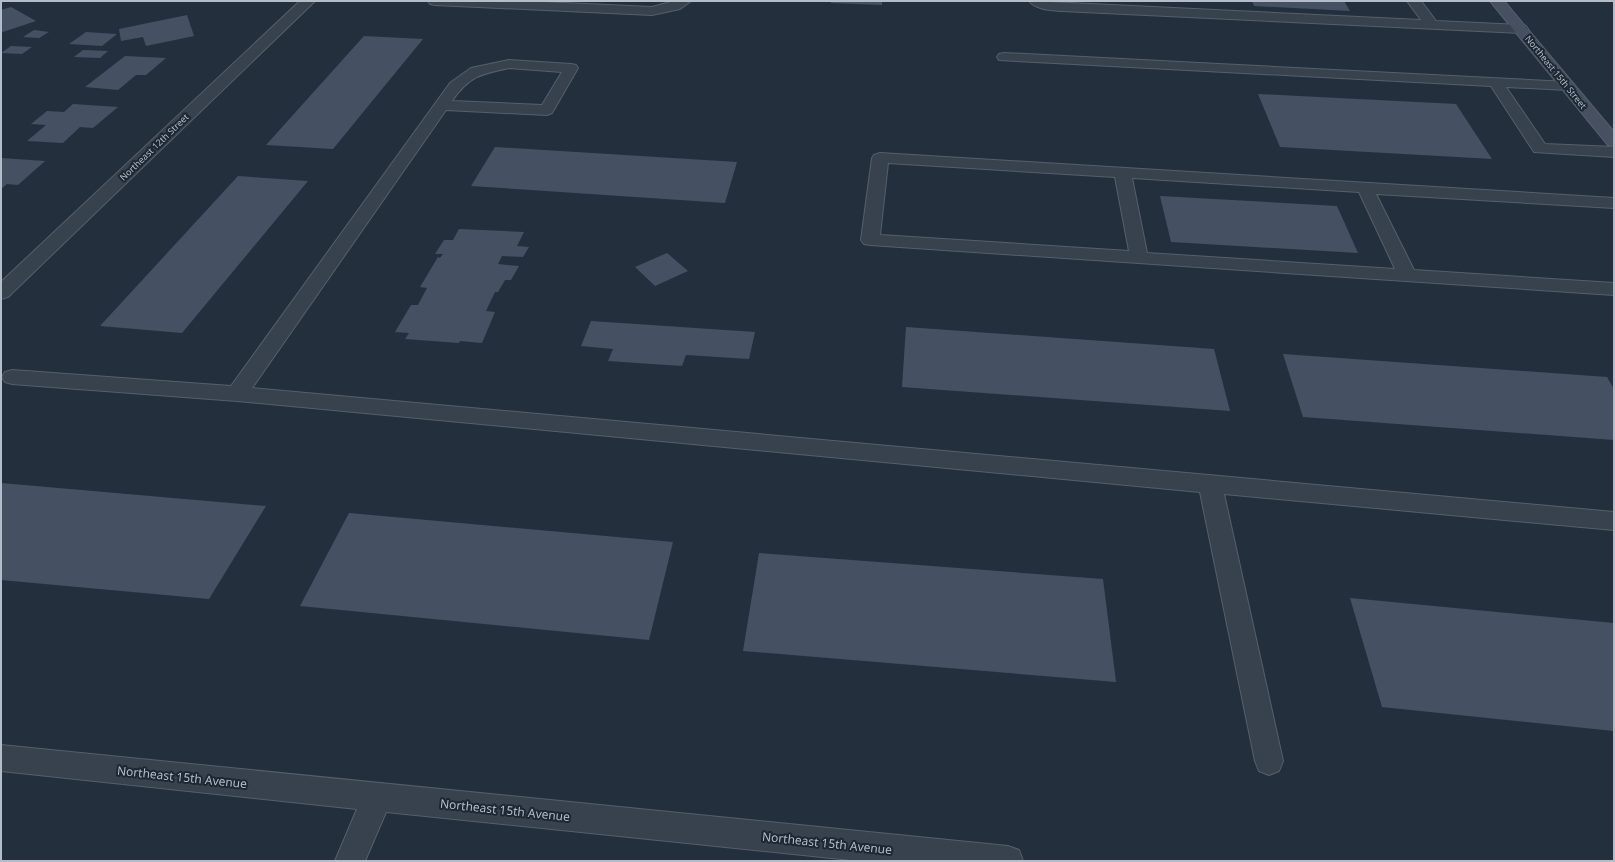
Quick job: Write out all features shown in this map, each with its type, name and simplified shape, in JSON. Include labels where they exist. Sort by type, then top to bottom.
[{"type":"street","name":"Northeast 12th Street","points":[[1,293],[308,1]]},
{"type":"street","points":[[435,1],[652,11],[679,4]]},
{"type":"street","points":[[1036,1],[1044,5],[1062,7],[1521,29]]},
{"type":"street","points":[[1414,1],[1431,24]]},
{"type":"street","name":"Northeast 15th Street","points":[[1498,1],[1614,142]]},
{"type":"street","points":[[1004,57],[1568,86]]},
{"type":"street","points":[[237,394],[455,86],[476,71],[509,64],[571,68],[547,110],[442,105]]},
{"type":"street","points":[[1495,82],[1540,149],[1614,152]]},
{"type":"street","points":[[1614,203],[880,158],[870,240],[1614,289]]},
{"type":"street","points":[[1123,174],[1139,258]]},
{"type":"street","points":[[1366,188],[1407,275]]},
{"type":"street","points":[[12,378],[237,394],[1614,521]]},
{"type":"street","points":[[1210,484],[1269,761]]},
{"type":"street","name":"Northeast 15th Avenue","points":[[1,758],[1008,861]]},
{"type":"street","points":[[350,861],[377,797]]},
{"type":"building","points":[[831,1],[882,1],[882,5],[831,3]]},
{"type":"building","points":[[1252,1],[1344,1],[1350,11],[1254,6]]},
{"type":"building","points":[[11,7],[36,21],[3,32],[1,31],[1,10]]},
{"type":"building","points":[[187,15],[194,36],[146,46],[143,37],[121,41],[119,29]]},
{"type":"building","points":[[34,30],[49,32],[39,38],[23,37]]},
{"type":"building","points":[[86,32],[117,34],[102,46],[69,44]]},
{"type":"building","points":[[364,36],[423,39],[333,149],[266,145]]},
{"type":"building","points":[[11,46],[32,47],[22,54],[1,53]]},
{"type":"building","points":[[83,50],[108,51],[100,58],[74,57]]},
{"type":"building","points":[[125,56],[166,58],[146,75],[136,75],[118,90],[85,87]]},
{"type":"building","points":[[1258,94],[1456,104],[1492,159],[1280,147]]},
{"type":"building","points":[[73,104],[118,107],[93,128],[80,127],[63,143],[27,141],[46,125],[31,124],[47,111],[64,112]]},
{"type":"building","points":[[495,147],[737,162],[725,203],[471,186]]},
{"type":"building","points":[[1,158],[45,161],[18,185],[7,184],[1,189]]},
{"type":"building","points":[[238,176],[308,181],[182,333],[100,326]]},
{"type":"building","points":[[1160,196],[1337,206],[1358,253],[1171,242]]},
{"type":"building","points":[[459,229],[524,232],[517,246],[529,247],[523,257],[502,256],[498,264],[519,266],[511,280],[505,280],[498,292],[495,292],[486,311],[495,312],[482,343],[405,339],[409,333],[395,332],[411,305],[418,305],[427,288],[420,287],[438,257],[440,258],[443,254],[435,254],[444,240],[453,240]]},
{"type":"building","points":[[667,253],[688,271],[655,286],[635,267]]},
{"type":"building","points":[[591,321],[755,332],[749,359],[686,355],[682,366],[608,361],[613,349],[581,346]]},
{"type":"building","points":[[906,327],[1214,349],[1230,411],[902,387]]},
{"type":"building","points":[[1283,354],[1607,377],[1614,389],[1614,440],[1303,417]]},
{"type":"building","points":[[1,483],[266,506],[209,599],[1,580]]},
{"type":"building","points":[[349,513],[673,542],[649,640],[300,606]]},
{"type":"building","points":[[759,553],[1103,579],[1116,682],[743,651]]},
{"type":"building","points":[[1350,598],[1614,623],[1614,731],[1382,707]]}]
